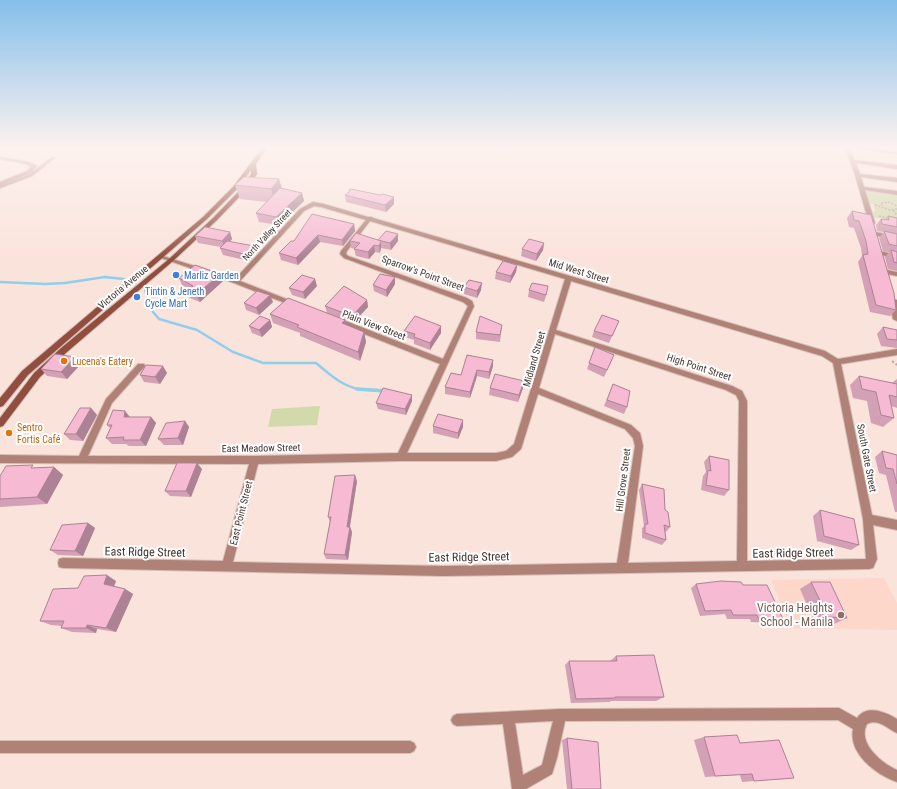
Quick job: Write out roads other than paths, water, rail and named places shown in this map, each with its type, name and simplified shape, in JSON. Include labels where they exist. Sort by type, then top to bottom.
[{"type":"main road","name":"Victoria Avenue","points":[[0,404],[25,373],[161,257],[205,218],[237,185]]},
{"type":"main road","name":"Victoria Avenue","points":[[0,424],[37,375],[64,350],[171,260],[215,219],[247,185]]},
{"type":"main road","points":[[235,188],[244,189]]},
{"type":"main road","points":[[25,373],[37,375]]},
{"type":"street","points":[[861,185],[884,272],[897,274]]},
{"type":"street","points":[[862,188],[897,193]]},
{"type":"street","name":"Mid West Street","points":[[313,204],[370,218],[568,279],[825,354],[837,362]]},
{"type":"street","name":"North Valley Street","points":[[236,282],[302,210],[313,204]]},
{"type":"street","points":[[871,218],[877,217]]},
{"type":"street","name":"Sparrow's Point Street","points":[[370,218],[344,251],[343,254],[346,257],[470,302],[471,306],[401,457]]},
{"type":"street","points":[[877,244],[897,238]]},
{"type":"street","points":[[877,244],[897,257]]},
{"type":"street","points":[[161,257],[236,282],[301,307]]},
{"type":"street","name":"Midland Street","points":[[518,446],[568,279]]},
{"type":"street","points":[[897,302],[892,301],[897,319]]},
{"type":"street","name":"Plain View Street","points":[[330,318],[445,363]]},
{"type":"street","name":"High Point Street","points":[[553,331],[729,388],[739,393],[743,401],[742,567]]},
{"type":"street","points":[[837,362],[897,352]]},
{"type":"street","name":"South Gate Street","points":[[837,362],[868,518],[872,559]]},
{"type":"street","points":[[82,459],[109,401],[141,366]]},
{"type":"street","name":"Hill Grove Street","points":[[536,390],[628,427],[637,436],[639,446],[622,567]]},
{"type":"street","name":"East Meadow Street","points":[[0,459],[254,460],[496,456],[509,454],[518,446]]},
{"type":"street","name":"East Point Street","points":[[227,567],[254,460]]},
{"type":"street","points":[[868,518],[897,525]]},
{"type":"street","name":"East Ridge Street","points":[[63,563],[443,572],[622,567],[862,565],[869,564],[872,559]]},
{"type":"street","points":[[457,720],[560,715],[839,714],[859,726]]},
{"type":"street","points":[[508,717],[519,787],[547,769],[551,758],[560,715]]},
{"type":"street","points":[[897,727],[886,719],[870,716],[864,719],[859,726],[860,741],[871,760],[885,771],[897,776]]},
{"type":"street","points":[[0,747],[410,747]]},
{"type":"waterway","points":[[0,282],[45,284],[65,283],[105,277],[124,279]]},
{"type":"waterway","points":[[145,290],[153,312],[159,319],[197,330],[233,352],[263,363],[316,363],[333,377],[346,385],[363,389]]},
{"type":"waterway","points":[[357,389],[363,389]]},
{"type":"waterway","points":[[363,389],[385,391]]},
{"type":"waterway","points":[[363,389],[367,390]]},
{"type":"place","name":"Marliz Garden","points":[[176,275]]},
{"type":"place","name":"Tintin & Jeneth Cycle Mart","points":[[137,297]]},
{"type":"place","name":"Lucena's Eatery","points":[[64,361]]},
{"type":"place","name":"Sentro Fortis Café","points":[[9,433]]},
{"type":"place","name":"Victoria Heights School - Manila","points":[[841,615]]}]
